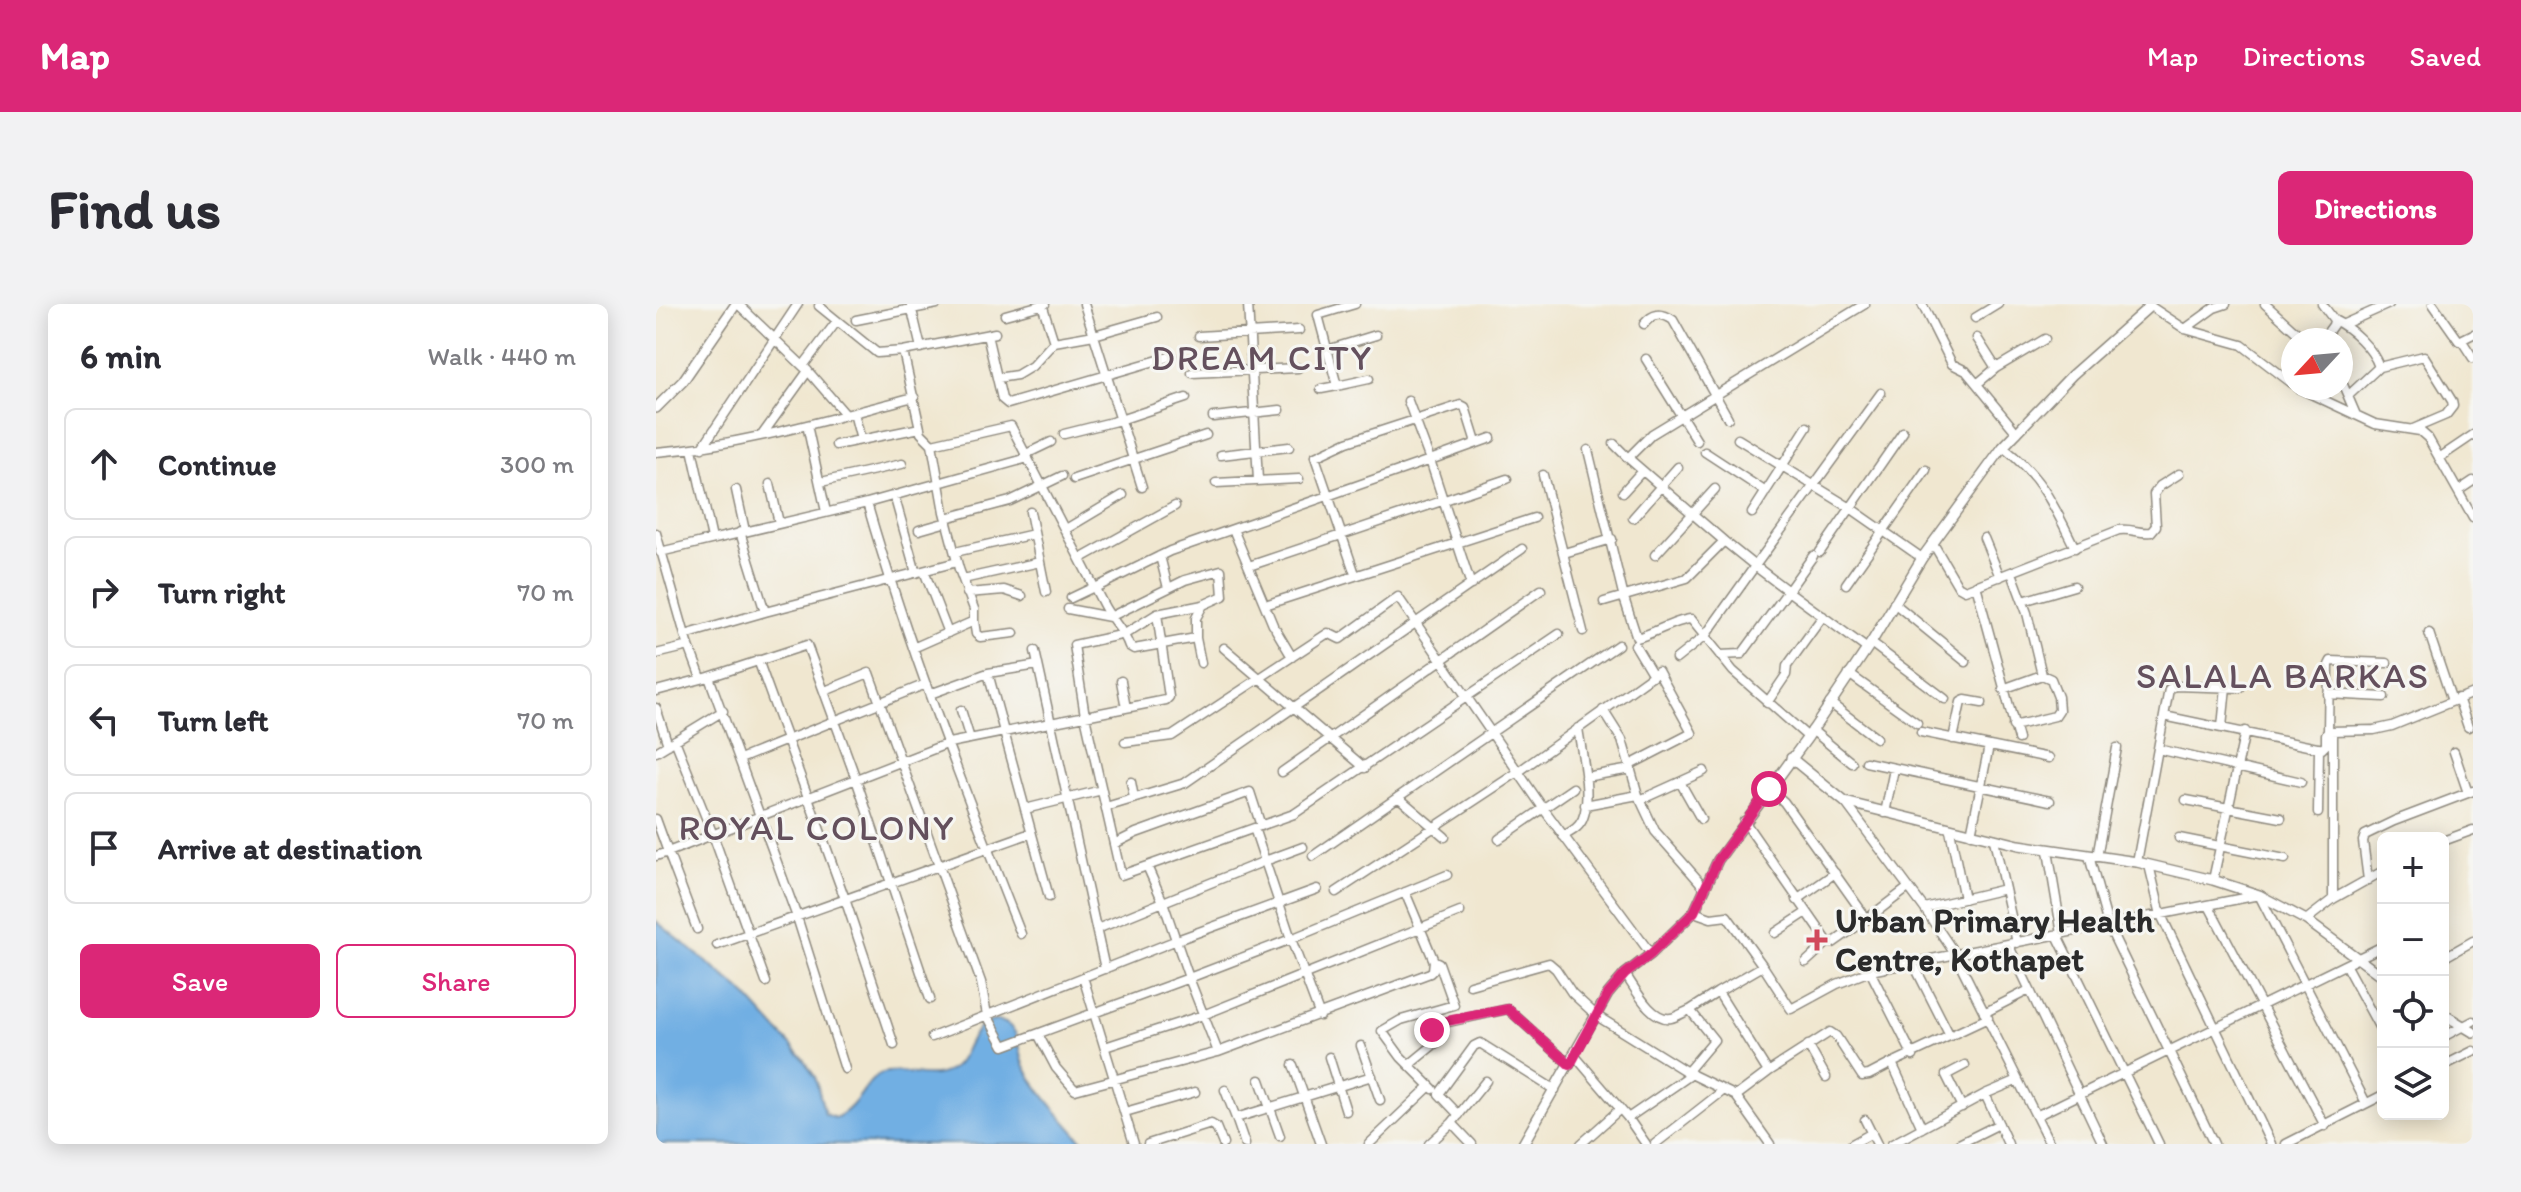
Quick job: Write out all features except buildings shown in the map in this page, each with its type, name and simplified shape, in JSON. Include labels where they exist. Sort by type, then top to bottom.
[{"type":"street","points":[[656,408],[683,381],[737,304],[850,414],[861,440]]},
{"type":"street","points":[[702,448],[798,304]]},
{"type":"street","points":[[856,320],[937,304]]},
{"type":"street","points":[[1005,315],[1043,304],[1054,342]]},
{"type":"street","points":[[1084,304],[1142,487]]},
{"type":"street","points":[[1248,304],[1258,480]]},
{"type":"street","points":[[1315,304],[1337,386]]},
{"type":"street","points":[[1318,315],[1355,304]]},
{"type":"street","points":[[1628,458],[1652,434],[1865,304]]},
{"type":"street","points":[[1922,304],[1952,364],[1966,371],[2017,433]]},
{"type":"street","points":[[1975,318],[1998,304]]},
{"type":"street","points":[[2185,329],[2214,308],[2226,304]]},
{"type":"street","points":[[2265,304],[2292,328]]},
{"type":"street","points":[[2322,304],[2334,320],[2344,324],[2375,358],[2379,367]]},
{"type":"street","points":[[2344,324],[2389,304]]},
{"type":"street","points":[[2433,304],[2455,338],[2462,341],[2473,358]]},
{"type":"street","points":[[818,305],[877,353],[991,334],[1002,399],[1008,404],[1172,356]]},
{"type":"street","points":[[1523,1144],[1608,994],[1625,974],[1651,954],[1694,912],[1718,860],[1810,733],[1922,558],[2003,447],[2072,375],[2149,305],[2185,329],[2242,345],[2281,375]]},
{"type":"street","points":[[911,307],[921,348]]},
{"type":"street","points":[[1644,324],[1650,316],[1658,314],[1673,320],[1728,418]]},
{"type":"street","points":[[997,378],[1017,375],[1032,366],[1054,342],[1094,335],[1157,317]]},
{"type":"street","points":[[2331,328],[2334,320]]},
{"type":"street","points":[[761,436],[837,321]]},
{"type":"street","points":[[1199,336],[1299,330]]},
{"type":"street","points":[[2462,341],[2473,334]]},
{"type":"street","points":[[1327,350],[1376,335]]},
{"type":"street","points":[[1977,338],[1996,368]]},
{"type":"street","points":[[1977,384],[1996,368],[2045,339]]},
{"type":"street","points":[[903,351],[921,433],[932,444],[946,520],[974,609],[978,636],[1014,633]]},
{"type":"street","points":[[2353,391],[2379,367],[2424,356],[2453,406],[2446,415],[2413,429]]},
{"type":"street","points":[[1646,359],[1697,441]]},
{"type":"street","points":[[1192,373],[1298,368]]},
{"type":"street","points":[[1321,389],[1369,379]]},
{"type":"street","points":[[1676,659],[1705,636],[1881,393]]},
{"type":"street","points":[[656,452],[702,448],[761,436],[914,397]]},
{"type":"street","points":[[1064,434],[1120,420],[1186,398]]},
{"type":"street","points":[[2324,400],[2390,428],[2420,431],[2428,438],[2473,518]]},
{"type":"street","points":[[2351,400],[2356,415]]},
{"type":"street","points":[[1408,401],[1471,585]]},
{"type":"street","points":[[1358,575],[1353,571],[1327,496],[1315,460],[1317,454],[1464,405],[1474,444]]},
{"type":"street","points":[[1213,417],[1280,410]]},
{"type":"street","points":[[807,425],[826,512]]},
{"type":"street","points":[[932,444],[1011,426],[1094,588],[1110,617],[1125,634],[1129,646],[1134,649],[1196,638]]},
{"type":"street","points":[[1752,513],[1807,427]]},
{"type":"street","points":[[836,445],[920,428]]},
{"type":"street","points":[[1720,655],[1744,652],[1903,432]]},
{"type":"street","points":[[1074,479],[1206,435]]},
{"type":"street","points":[[2439,458],[2473,435]]},
{"type":"street","points":[[1071,598],[1160,556],[1491,438]]},
{"type":"street","points":[[1738,439],[1849,507],[1922,558]]},
{"type":"street","points":[[660,552],[867,503],[1027,456],[1051,442]]},
{"type":"street","points":[[1614,444],[1660,487],[1755,566],[1945,699]]},
{"type":"street","points":[[1221,455],[1289,447]]},
{"type":"street","points":[[2003,447],[2027,466],[2043,486],[2075,548]]},
{"type":"street","points":[[692,449],[712,539]]},
{"type":"street","points":[[1588,450],[1624,598],[1637,638],[1659,632],[1686,618],[1695,622],[1733,671],[1767,703],[1852,763]]},
{"type":"street","points":[[1705,452],[1766,492]]},
{"type":"street","points":[[821,482],[902,464]]},
{"type":"street","points":[[1633,518],[1678,467]]},
{"type":"street","points":[[1846,584],[1926,470]]},
{"type":"street","points":[[1623,492],[1642,471]]},
{"type":"street","points":[[1934,545],[1960,589],[1976,585],[2119,530],[2152,531],[2156,526],[2154,494],[2160,486],[2179,474]]},
{"type":"street","points":[[1543,475],[1583,631]]},
{"type":"street","points":[[919,530],[993,507],[1062,476]]},
{"type":"street","points":[[1216,483],[1299,479]]},
{"type":"street","points":[[1249,566],[1507,479]]},
{"type":"street","points":[[2458,491],[2473,481]]},
{"type":"street","points":[[770,484],[779,523]]},
{"type":"street","points":[[1655,555],[1715,489]]},
{"type":"street","points":[[736,490],[743,532],[765,612]]},
{"type":"street","points":[[894,495],[920,572],[948,633]]},
{"type":"street","points":[[1066,529],[1123,495]]},
{"type":"street","points":[[867,503],[913,648],[1021,934]]},
{"type":"street","points":[[1080,559],[1175,506]]},
{"type":"street","points":[[1030,512],[1046,592]]},
{"type":"street","points":[[1265,605],[1534,518]]},
{"type":"street","points":[[1233,529],[1275,627],[1292,657]]},
{"type":"street","points":[[656,533],[685,635],[723,711],[797,917],[845,1069]]},
{"type":"street","points":[[685,635],[920,572],[956,557],[1034,534]]},
{"type":"street","points":[[1984,538],[2000,577]]},
{"type":"street","points":[[1564,553],[1612,539]]},
{"type":"street","points":[[1604,602],[1687,578],[1724,541]]},
{"type":"street","points":[[1106,807],[1185,783],[1522,549]]},
{"type":"street","points":[[1160,556],[1168,588]]},
{"type":"street","points":[[963,579],[1040,562]]},
{"type":"street","points":[[1068,609],[1110,617],[1185,580],[1221,570],[1223,596],[1203,605],[1157,614],[1125,634],[1074,645],[1085,716],[1121,875],[1294,814],[1559,634]]},
{"type":"street","points":[[2012,573],[2039,655],[2042,675],[2053,682],[2060,704],[2055,716],[2013,726]]},
{"type":"street","points":[[1976,585],[2018,739]]},
{"type":"street","points":[[2023,601],[2074,586]]},
{"type":"street","points":[[967,593],[1004,590],[1022,596]]},
{"type":"street","points":[[1282,772],[1541,590]]},
{"type":"street","points":[[1125,742],[1172,736],[1328,633],[1340,639],[1398,597],[1543,808],[1651,954]]},
{"type":"street","points":[[1894,603],[1966,662]]},
{"type":"street","points":[[1201,663],[1196,618],[1203,605]]},
{"type":"street","points":[[656,856],[949,743],[1168,699],[1157,614]]},
{"type":"street","points":[[1767,703],[1786,675],[1787,666],[1823,616]]},
{"type":"street","points":[[913,648],[974,621]]},
{"type":"street","points":[[2429,633],[2468,727]]},
{"type":"street","points":[[656,691],[807,645],[930,999]]},
{"type":"street","points":[[1313,856],[1618,645]]},
{"type":"street","points":[[1585,777],[1630,767],[1692,733],[1635,645]]},
{"type":"street","points":[[656,654],[689,646]]},
{"type":"street","points":[[1224,648],[1365,768]]},
{"type":"street","points":[[1035,651],[1105,969]]},
{"type":"street","points":[[758,660],[845,899],[894,1045]]},
{"type":"street","points":[[2333,899],[2329,665],[2334,660],[2387,663]]},
{"type":"street","points":[[1336,892],[1518,772],[1667,664]]},
{"type":"street","points":[[930,694],[988,673],[1038,665]]},
{"type":"street","points":[[825,691],[869,673],[981,982],[987,1015],[1004,1046],[1291,939],[1447,875]]},
{"type":"street","points":[[988,673],[1049,897]]},
{"type":"street","points":[[1849,674],[1917,723]]},
{"type":"street","points":[[2003,689],[2042,675]]},
{"type":"street","points":[[1121,681],[1126,708]]},
{"type":"street","points":[[740,759],[926,684]]},
{"type":"street","points":[[2137,862],[2171,687],[2240,688]]},
{"type":"street","points":[[2222,727],[2226,687]]},
{"type":"street","points":[[2331,731],[2374,730],[2392,726],[2473,693]]},
{"type":"street","points":[[2328,694],[2384,697]]},
{"type":"street","points":[[1953,739],[1961,702],[1982,703]]},
{"type":"street","points":[[1830,703],[1876,738]]},
{"type":"street","points":[[656,708],[713,835],[766,982]]},
{"type":"street","points":[[961,710],[970,739]]},
{"type":"street","points":[[1603,710],[1622,740],[1639,798],[1655,831],[1705,888]]},
{"type":"street","points":[[656,752],[723,711]]},
{"type":"street","points":[[2164,716],[2319,748],[2326,745],[2331,731]]},
{"type":"street","points":[[1563,836],[1581,823],[1585,805],[1585,777],[1578,728]]},
{"type":"street","points":[[2213,880],[2245,731]]},
{"type":"street","points":[[1921,732],[2049,758]]},
{"type":"street","points":[[1971,834],[1989,746]]},
{"type":"street","points":[[2117,748],[2093,856],[2108,925],[2214,1144]]},
{"type":"street","points":[[2318,813],[2319,748]]},
{"type":"street","points":[[2158,749],[2301,782]]},
{"type":"street","points":[[2368,880],[2365,835],[2471,792],[2454,752]]},
{"type":"street","points":[[1791,758],[1845,802],[1955,954],[2050,1144]]},
{"type":"street","points":[[1866,762],[2050,801]]},
{"type":"street","points":[[1885,813],[1894,769]]},
{"type":"street","points":[[1585,805],[1639,798],[1704,771]]},
{"type":"street","points":[[1131,782],[1134,798]]},
{"type":"street","points":[[1680,782],[1701,819]]},
{"type":"street","points":[[1499,839],[1573,788]]},
{"type":"street","points":[[1769,789],[1784,802],[1867,919]]},
{"type":"street","points":[[1025,809],[1102,790]]},
{"type":"street","points":[[1114,844],[1136,833],[1250,792],[1265,861],[1320,1016]]},
{"type":"street","points":[[1398,797],[1445,837]]},
{"type":"street","points":[[2186,800],[2281,818]]},
{"type":"street","points":[[1845,802],[1994,840],[2048,851],[2137,862],[2213,880],[2259,895],[2306,920],[2382,976]]},
{"type":"street","points":[[656,819],[697,929]]},
{"type":"street","points":[[1744,821],[1828,942]]},
{"type":"street","points":[[1950,830],[1964,899]]},
{"type":"street","points":[[2449,839],[2473,830]]},
{"type":"street","points":[[717,945],[1031,833]]},
{"type":"street","points":[[2179,838],[2285,859]]},
{"type":"street","points":[[1994,840],[2005,889],[2012,944],[2029,990],[2103,1144]]},
{"type":"street","points":[[1097,929],[1303,847]]},
{"type":"street","points":[[2048,851],[2059,935],[2159,1144]]},
{"type":"street","points":[[2149,865],[2161,915],[2271,1144]]},
{"type":"street","points":[[1147,866],[1218,1052]]},
{"type":"street","points":[[1797,900],[1835,873]]},
{"type":"street","points":[[2306,920],[2333,899],[2377,875]]},
{"type":"street","points":[[1806,962],[1828,942],[1833,943],[1908,888]]},
{"type":"street","points":[[932,1037],[1177,940],[1317,889]]},
{"type":"street","points":[[1924,908],[2005,889]]},
{"type":"street","points":[[1038,1034],[1056,1068],[1075,1090],[1218,1052],[1320,1016],[1433,970],[1434,961],[1405,892]]},
{"type":"street","points":[[1694,912],[1711,918],[1727,916],[1791,1009],[1837,984],[1870,971],[2259,895]]},
{"type":"street","points":[[2259,895],[2366,1103]]},
{"type":"street","points":[[2209,906],[2325,1126]]},
{"type":"street","points":[[1105,1047],[1203,1015],[1460,912]]},
{"type":"street","points":[[1775,933],[1807,912]]},
{"type":"street","points":[[2449,953],[2473,941]]},
{"type":"street","points":[[2036,1116],[2377,950]]},
{"type":"street","points":[[1434,961],[1439,963],[1454,1005],[1401,1020],[1382,1031],[1409,1065],[1459,1115]]},
{"type":"street","points":[[1470,985],[1549,963],[1572,993],[1597,1016],[1690,1073],[1736,1096],[1768,1143]]},
{"type":"street","points":[[1913,963],[1950,1036]]},
{"type":"street","points":[[1625,974],[1648,1006],[1663,1017],[1670,1018],[1690,1010],[1763,966]]},
{"type":"street","points":[[2346,966],[2377,1023]]},
{"type":"street","points":[[1870,971],[1913,1056]]},
{"type":"street","points":[[1083,977],[1134,1144]]},
{"type":"street","points":[[1736,1096],[1827,1033],[1833,1033],[1862,1076],[1869,1075],[1913,1056],[2029,990]]},
{"type":"street","points":[[1718,992],[1768,1072]]},
{"type":"street","points":[[1432,1024],[1508,1009],[1572,1060],[1628,1118],[1646,1144]]},
{"type":"street","points":[[1628,1118],[1690,1073],[1714,1040],[1690,1010]]},
{"type":"street","points":[[1409,1065],[1437,1042],[1432,1024],[1424,1014]]},
{"type":"street","points":[[2449,1016],[2468,1024],[2473,1032]]},
{"type":"street","points":[[2449,1034],[2468,1024]]},
{"type":"street","points":[[1439,1094],[1474,1046],[1480,1043],[1555,1090]]},
{"type":"street","points":[[1808,1045],[1826,1077]]},
{"type":"street","points":[[1361,1046],[1380,1100]]},
{"type":"street","points":[[2449,1063],[2473,1051]]},
{"type":"street","points":[[1329,1057],[1346,1111]]},
{"type":"street","points":[[1892,1063],[1922,1128]]},
{"type":"street","points":[[1293,1065],[1321,1144]]},
{"type":"street","points":[[1962,1107],[1946,1075],[1965,1065]]},
{"type":"street","points":[[1236,1118],[1372,1076]]},
{"type":"street","points":[[1260,1080],[1280,1136]]},
{"type":"street","points":[[1892,1144],[1909,1140],[1922,1128],[2018,1080]]},
{"type":"street","points":[[1429,1144],[1452,1123],[1486,1081]]},
{"type":"street","points":[[1369,1144],[1430,1086]]},
{"type":"street","points":[[1225,1090],[1245,1144]]},
{"type":"street","points":[[1655,1144],[1724,1090]]},
{"type":"street","points":[[1125,1112],[1195,1092]]},
{"type":"street","points":[[1985,1094],[2008,1144]]},
{"type":"street","points":[[2286,1144],[2377,1098]]},
{"type":"street","points":[[1581,1144],[1620,1109]]},
{"type":"street","points":[[1865,1120],[1877,1144]]},
{"type":"street","points":[[1452,1123],[1472,1144]]},
{"type":"street","points":[[1148,1144],[1169,1141],[1211,1124],[1216,1127],[1223,1144]]},
{"type":"street","points":[[1959,1144],[1999,1124]]},
{"type":"street","points":[[1852,1144],[1872,1133]]},
{"type":"water","points":[[656,921],[742,991],[802,1057],[815,1077],[825,1114],[835,1118],[844,1113],[871,1081],[883,1073],[933,1075],[950,1070],[956,1066],[975,1033],[998,1021],[1012,1028],[1031,1077],[1085,1144],[656,1144]]},
{"type":"place","name":"Urban Primary Health Centre, Kothapet","points":[[1817,940]]},
{"type":"district","name":"DREAM CITY","points":[[1262,357]]},
{"type":"district","name":"SALALA BARKAS","points":[[2283,675]]},
{"type":"district","name":"ROYAL COLONY","points":[[817,827]]},
{"type":"route","points":[[1432,1030],[1432,1024],[1508,1009],[1570,1065],[1608,994],[1625,974],[1651,954],[1694,912],[1718,860],[1769,789]]}]
